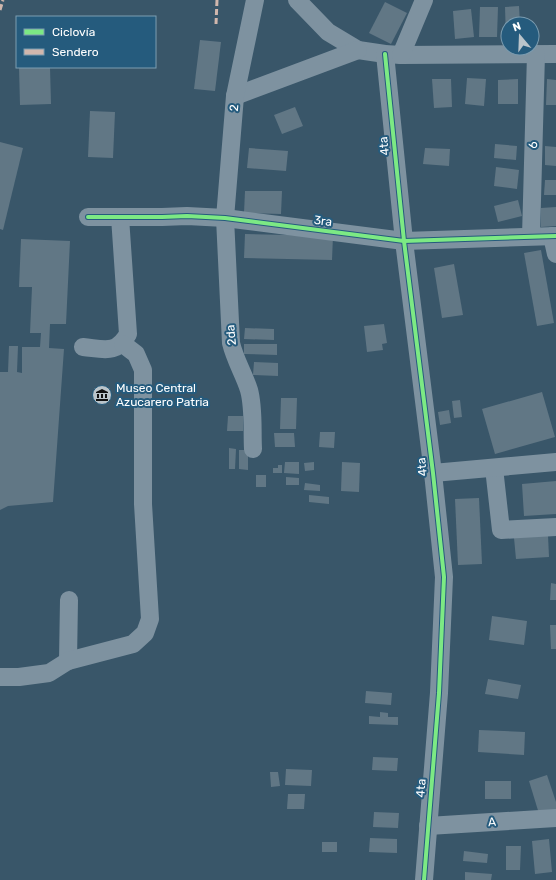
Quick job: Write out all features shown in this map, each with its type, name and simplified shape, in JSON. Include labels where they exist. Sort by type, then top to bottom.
[{"type":"street","name":"2","points":[[225,218],[235,96],[255,0]]},
{"type":"street","points":[[296,0],[328,32],[358,50],[393,54],[500,54]]},
{"type":"street","points":[[393,54],[424,0]]},
{"type":"street","points":[[235,96],[358,50]]},
{"type":"street","name":"4ta","points":[[393,54],[404,241],[433,473],[444,577],[439,693],[424,880]]},
{"type":"street","points":[[540,54],[556,54]]},
{"type":"street","name":"6","points":[[531,236],[536,56]]},
{"type":"street","name":"3ra","points":[[88,217],[187,216],[225,218],[404,241],[554,236]]},
{"type":"street","points":[[83,347],[106,350],[116,348],[123,344],[128,334],[120,217]]},
{"type":"street","name":"2da","points":[[225,218],[231,343],[234,356],[249,390],[252,411],[253,449]]},
{"type":"street","points":[[554,236],[556,254]]},
{"type":"street","points":[[0,677],[19,677],[49,673],[68,661],[133,644],[145,633],[150,619],[143,504],[143,370],[136,354],[123,344]]},
{"type":"street","points":[[433,473],[556,462]]},
{"type":"street","points":[[494,468],[500,530],[556,527]]},
{"type":"street","points":[[68,661],[69,600]]},
{"type":"street","name":"A","points":[[428,826],[556,818]]},
{"type":"building","points":[[385,2],[407,13],[391,44],[369,33]]},
{"type":"building","points":[[519,6],[520,16],[505,16],[505,7]]},
{"type":"building","points":[[480,7],[498,7],[497,37],[479,37]]},
{"type":"building","points":[[471,9],[474,37],[455,39],[453,11]]},
{"type":"building","points":[[200,40],[221,42],[215,91],[194,89]]},
{"type":"building","points":[[19,68],[50,68],[51,104],[20,105]]},
{"type":"building","points":[[467,78],[486,79],[484,106],[465,104]]},
{"type":"building","points":[[432,79],[451,79],[452,107],[434,108]]},
{"type":"building","points":[[518,79],[518,104],[498,104],[498,80]]},
{"type":"building","points":[[547,79],[556,80],[556,105],[546,105]]},
{"type":"building","points":[[295,107],[303,126],[282,134],[274,115]]},
{"type":"building","points":[[90,111],[115,112],[113,158],[88,157]]},
{"type":"building","points":[[0,142],[23,148],[3,230],[0,229]]},
{"type":"building","points":[[495,144],[517,146],[516,160],[494,158]]},
{"type":"building","points":[[545,146],[556,147],[556,166],[545,165]]},
{"type":"building","points":[[249,148],[288,151],[286,171],[247,168]]},
{"type":"building","points":[[425,148],[450,149],[449,166],[423,164]]},
{"type":"building","points":[[496,167],[519,170],[517,189],[494,186]]},
{"type":"building","points":[[545,180],[556,180],[556,195],[544,195]]},
{"type":"building","points":[[245,191],[282,191],[281,214],[244,213]]},
{"type":"building","points":[[518,200],[522,216],[498,222],[494,206]]},
{"type":"building","points":[[556,207],[556,226],[541,227],[541,208]]},
{"type":"building","points":[[245,234],[333,236],[332,260],[244,258]]},
{"type":"building","points":[[21,239],[70,241],[66,324],[50,324],[49,348],[64,349],[53,502],[8,506],[0,510],[0,372],[8,372],[9,346],[18,346],[17,372],[22,373],[22,347],[40,347],[41,333],[30,333],[32,287],[19,287]]},
{"type":"building","points":[[541,250],[554,323],[537,326],[524,253]]},
{"type":"building","points":[[454,264],[463,315],[442,318],[434,268]]},
{"type":"building","points":[[384,324],[387,343],[382,344],[383,350],[367,352],[364,326]]},
{"type":"building","points":[[245,328],[274,329],[274,340],[244,339]]},
{"type":"building","points":[[244,344],[277,344],[277,355],[244,354]]},
{"type":"building","points":[[254,362],[278,363],[278,376],[253,375]]},
{"type":"building","points":[[542,392],[555,437],[495,454],[482,409]]},
{"type":"building","points":[[281,398],[297,398],[296,429],[280,429]]},
{"type":"building","points":[[460,400],[462,417],[454,418],[452,401]]},
{"type":"building","points":[[449,410],[451,423],[440,425],[438,412]]},
{"type":"building","points":[[228,416],[243,416],[243,431],[227,431]]},
{"type":"building","points":[[320,432],[335,432],[334,448],[319,447]]},
{"type":"building","points":[[274,433],[294,433],[295,447],[275,447]]},
{"type":"building","points":[[229,448],[236,449],[235,469],[229,469]]},
{"type":"building","points":[[239,450],[248,450],[248,470],[239,469]]},
{"type":"building","points":[[285,462],[299,462],[299,474],[284,473]]},
{"type":"building","points":[[314,462],[314,470],[305,471],[304,463]]},
{"type":"building","points":[[342,462],[360,463],[359,492],[341,491]]},
{"type":"building","points":[[278,465],[282,465],[282,473],[273,473],[273,468],[278,468]]},
{"type":"building","points":[[256,475],[266,475],[266,487],[256,487]]},
{"type":"building","points":[[286,477],[299,478],[299,485],[286,485]]},
{"type":"building","points":[[556,481],[556,514],[524,516],[522,484]]},
{"type":"building","points":[[305,483],[320,485],[320,491],[304,490]]},
{"type":"building","points":[[309,495],[329,497],[329,504],[309,502]]},
{"type":"building","points":[[479,498],[482,564],[458,565],[455,499]]},
{"type":"building","points":[[548,535],[549,557],[516,559],[514,538]]},
{"type":"building","points":[[551,583],[556,584],[556,600],[550,600]]},
{"type":"building","points":[[492,616],[527,621],[524,645],[489,640]]},
{"type":"building","points":[[550,625],[556,625],[556,649],[551,649]]},
{"type":"building","points":[[488,679],[521,685],[518,699],[485,694]]},
{"type":"building","points":[[366,691],[392,693],[391,705],[365,703]]},
{"type":"building","points":[[380,712],[388,713],[388,717],[398,717],[398,725],[369,724],[369,716],[380,717]]},
{"type":"building","points":[[479,730],[525,732],[524,755],[478,752]]},
{"type":"building","points":[[373,757],[398,758],[397,771],[372,770]]},
{"type":"building","points":[[286,769],[312,770],[311,786],[285,785]]},
{"type":"building","points":[[270,772],[278,772],[280,786],[271,787]]},
{"type":"building","points":[[547,775],[556,802],[556,812],[540,817],[529,781]]},
{"type":"building","points":[[485,781],[511,781],[511,799],[485,799]]},
{"type":"building","points":[[288,794],[305,794],[304,809],[287,809]]},
{"type":"building","points":[[374,812],[399,813],[398,828],[373,827]]},
{"type":"building","points":[[370,838],[397,839],[397,853],[369,852]]},
{"type":"building","points":[[549,839],[552,872],[535,874],[532,841]]},
{"type":"building","points":[[322,842],[337,842],[337,852],[322,852]]},
{"type":"building","points":[[506,846],[521,846],[520,870],[506,870]]},
{"type":"building","points":[[464,851],[488,854],[487,863],[463,861]]},
{"type":"building","points":[[465,872],[492,874],[491,880],[465,880]]},
{"type":"marked path","points":[[0,10],[3,0]]},
{"type":"marked path","points":[[216,24],[217,0]]},
{"type":"cycle path","points":[[385,54],[404,241],[433,473],[444,577],[439,693],[424,880]]},
{"type":"cycle path","points":[[88,217],[187,216],[225,218],[404,241],[556,236]]},
{"type":"place","name":"Museo Central Azucarero Patria","points":[[102,395]]}]
